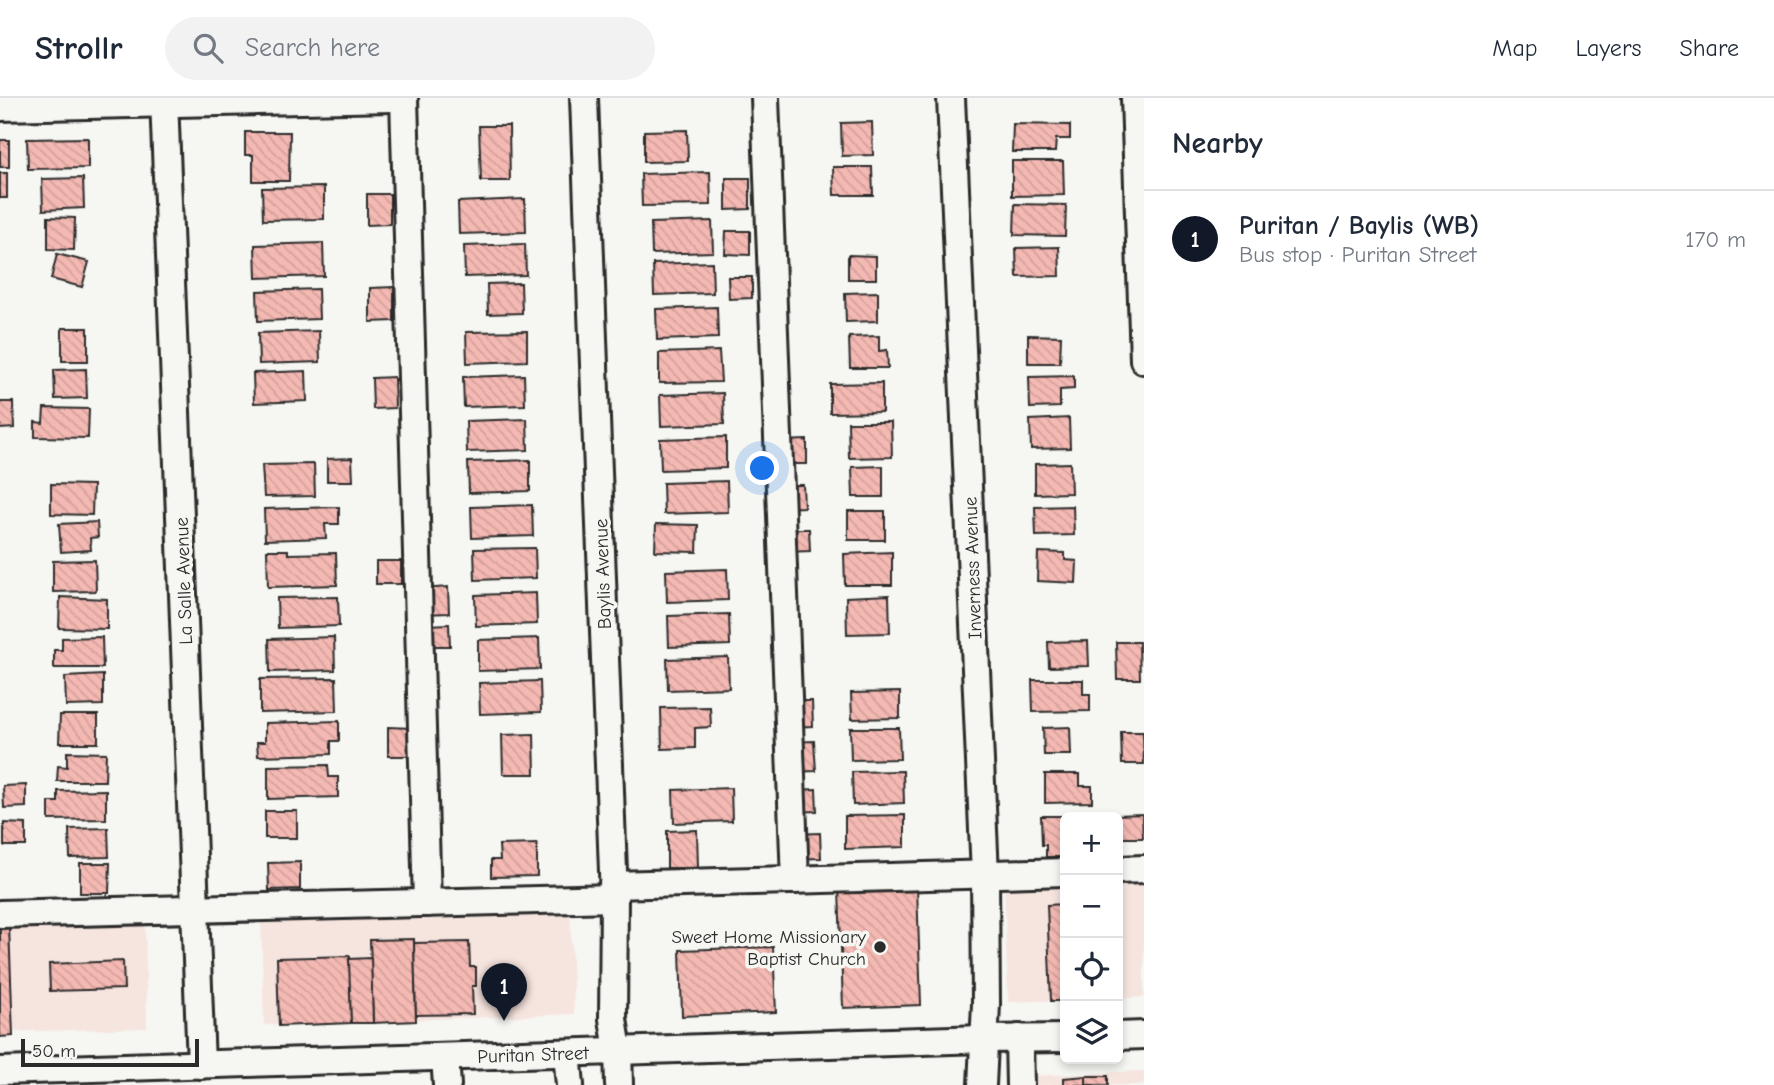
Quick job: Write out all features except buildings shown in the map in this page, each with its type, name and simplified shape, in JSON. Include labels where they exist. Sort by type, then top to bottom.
[{"type":"street","points":[[0,107],[164,101],[392,98]]},
{"type":"street","points":[[404,98],[427,903]]},
{"type":"street","name":"Baylis Avenue","points":[[584,98],[614,892],[613,1019],[619,1085]]},
{"type":"street","points":[[765,98],[795,880]]},
{"type":"street","name":"Inverness Avenue","points":[[951,98],[985,875],[986,1004],[982,1085]]},
{"type":"street","points":[[1135,98],[1144,360]]},
{"type":"street","name":"La Salle Avenue","points":[[164,101],[201,1065]]},
{"type":"street","points":[[1123,870],[1144,869]]},
{"type":"street","points":[[0,915],[427,903],[795,880],[1060,872]]},
{"type":"street","points":[[1123,1036],[1144,1035]]},
{"type":"street","points":[[1019,1038],[1020,1085]]},
{"type":"street","name":"Puritan Street","points":[[0,1071],[201,1065],[257,1074],[445,1057],[1060,1038]]},
{"type":"street","points":[[567,1053],[570,1085]]},
{"type":"street","points":[[445,1057],[447,1085]]},
{"type":"shaded area","points":[[1123,879],[1144,879],[1144,997],[1123,998]]},
{"type":"shaded area","points":[[1060,881],[1060,1000],[1008,1002],[1004,883]]},
{"type":"shaded area","points":[[570,907],[574,1014],[264,1025],[261,918]]},
{"type":"shaded area","points":[[145,921],[147,1028],[0,1032],[0,924]]},
{"type":"shaded area","points":[[1144,1071],[1144,1085],[1009,1085],[1008,1077]]},
{"type":"place","name":"Sweet Home Missionary Baptist Church","points":[[880,947]]},
{"type":"place","name":"Puritan / Baylis (WB)","points":[[504,1021]]}]
